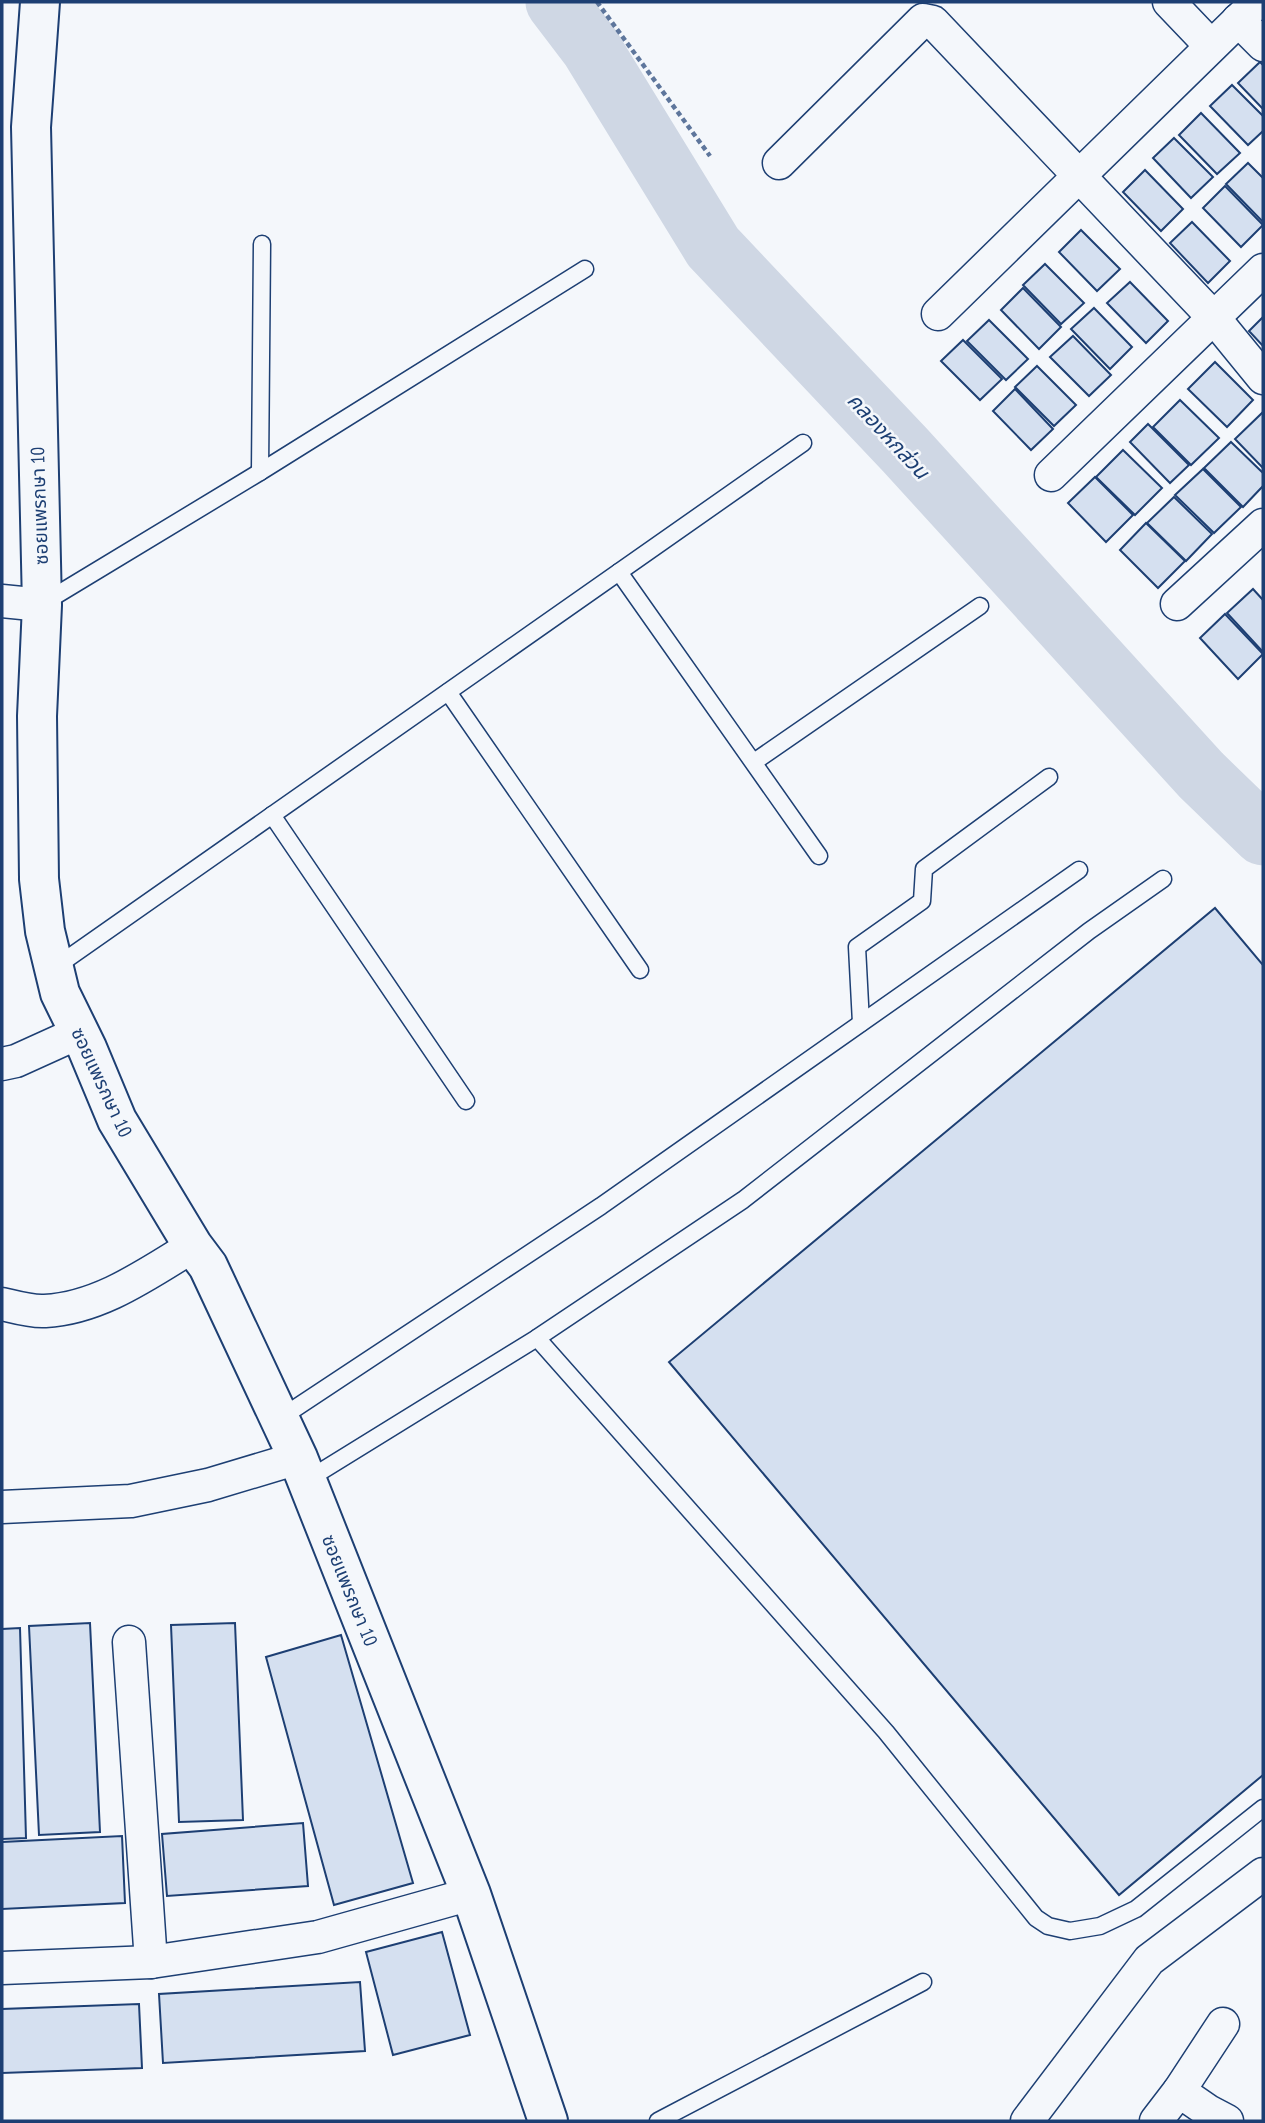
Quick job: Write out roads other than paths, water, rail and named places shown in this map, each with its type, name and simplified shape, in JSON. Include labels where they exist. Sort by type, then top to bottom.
[{"type":"street","name":"ซอยแพรกษา 10","points":[[40,2],[31,127],[42,604],[37,716],[39,879],[45,931],[60,993],[80,1032],[117,1119],[193,1246],[208,1266],[302,1469],[471,1894],[548,2121]]},
{"type":"street","points":[[1169,2],[1211,47]]},
{"type":"street","points":[[938,314],[1248,11],[1263,45]]},
{"type":"street","points":[[779,163],[923,20],[933,22],[1214,318],[1263,378]]},
{"type":"street","points":[[1051,475],[1263,270]]},
{"type":"street","points":[[1177,604],[1263,525]]},
{"type":"street","points":[[2,601],[42,604]]},
{"type":"street","points":[[2,1064],[16,1061],[80,1032]]},
{"type":"street","points":[[2,1304],[42,1312],[77,1307],[126,1287],[193,1246]]},
{"type":"street","points":[[2,1507],[131,1501],[302,1469]]},
{"type":"street","points":[[129,1642],[150,1962]]},
{"type":"street","points":[[1027,2121],[1149,1960],[1263,1874]]},
{"type":"street","points":[[2,1968],[150,1962],[318,1937],[471,1894]]},
{"type":"street","points":[[1156,2121],[1223,2024]]},
{"type":"street","points":[[1179,2091],[1227,2121]]},
{"type":"lane","points":[[260,472],[262,244]]},
{"type":"lane","points":[[42,604],[260,472],[585,269]]},
{"type":"lane","points":[[54,968],[803,443]]},
{"type":"lane","points":[[619,572],[819,856]]},
{"type":"lane","points":[[754,762],[980,606]]},
{"type":"lane","points":[[448,692],[640,970]]},
{"type":"lane","points":[[861,1023],[857,947],[922,901],[924,869],[1049,777]]},
{"type":"lane","points":[[272,815],[466,1101]]},
{"type":"lane","points":[[279,1419],[601,1206],[1079,870]]},
{"type":"lane","points":[[302,1469],[537,1338],[743,1200],[1089,931],[1163,879]]},
{"type":"lane","points":[[537,1338],[886,1732],[1036,1918],[1048,1926],[1070,1931],[1100,1926],[1136,1909],[1263,1808]]},
{"type":"lane","points":[[658,2121],[923,1982]]},
{"type":"waterway","name":"คลองหกส่วน","points":[[556,2],[591,48],[713,247],[905,450],[1201,775],[1263,835]]}]
